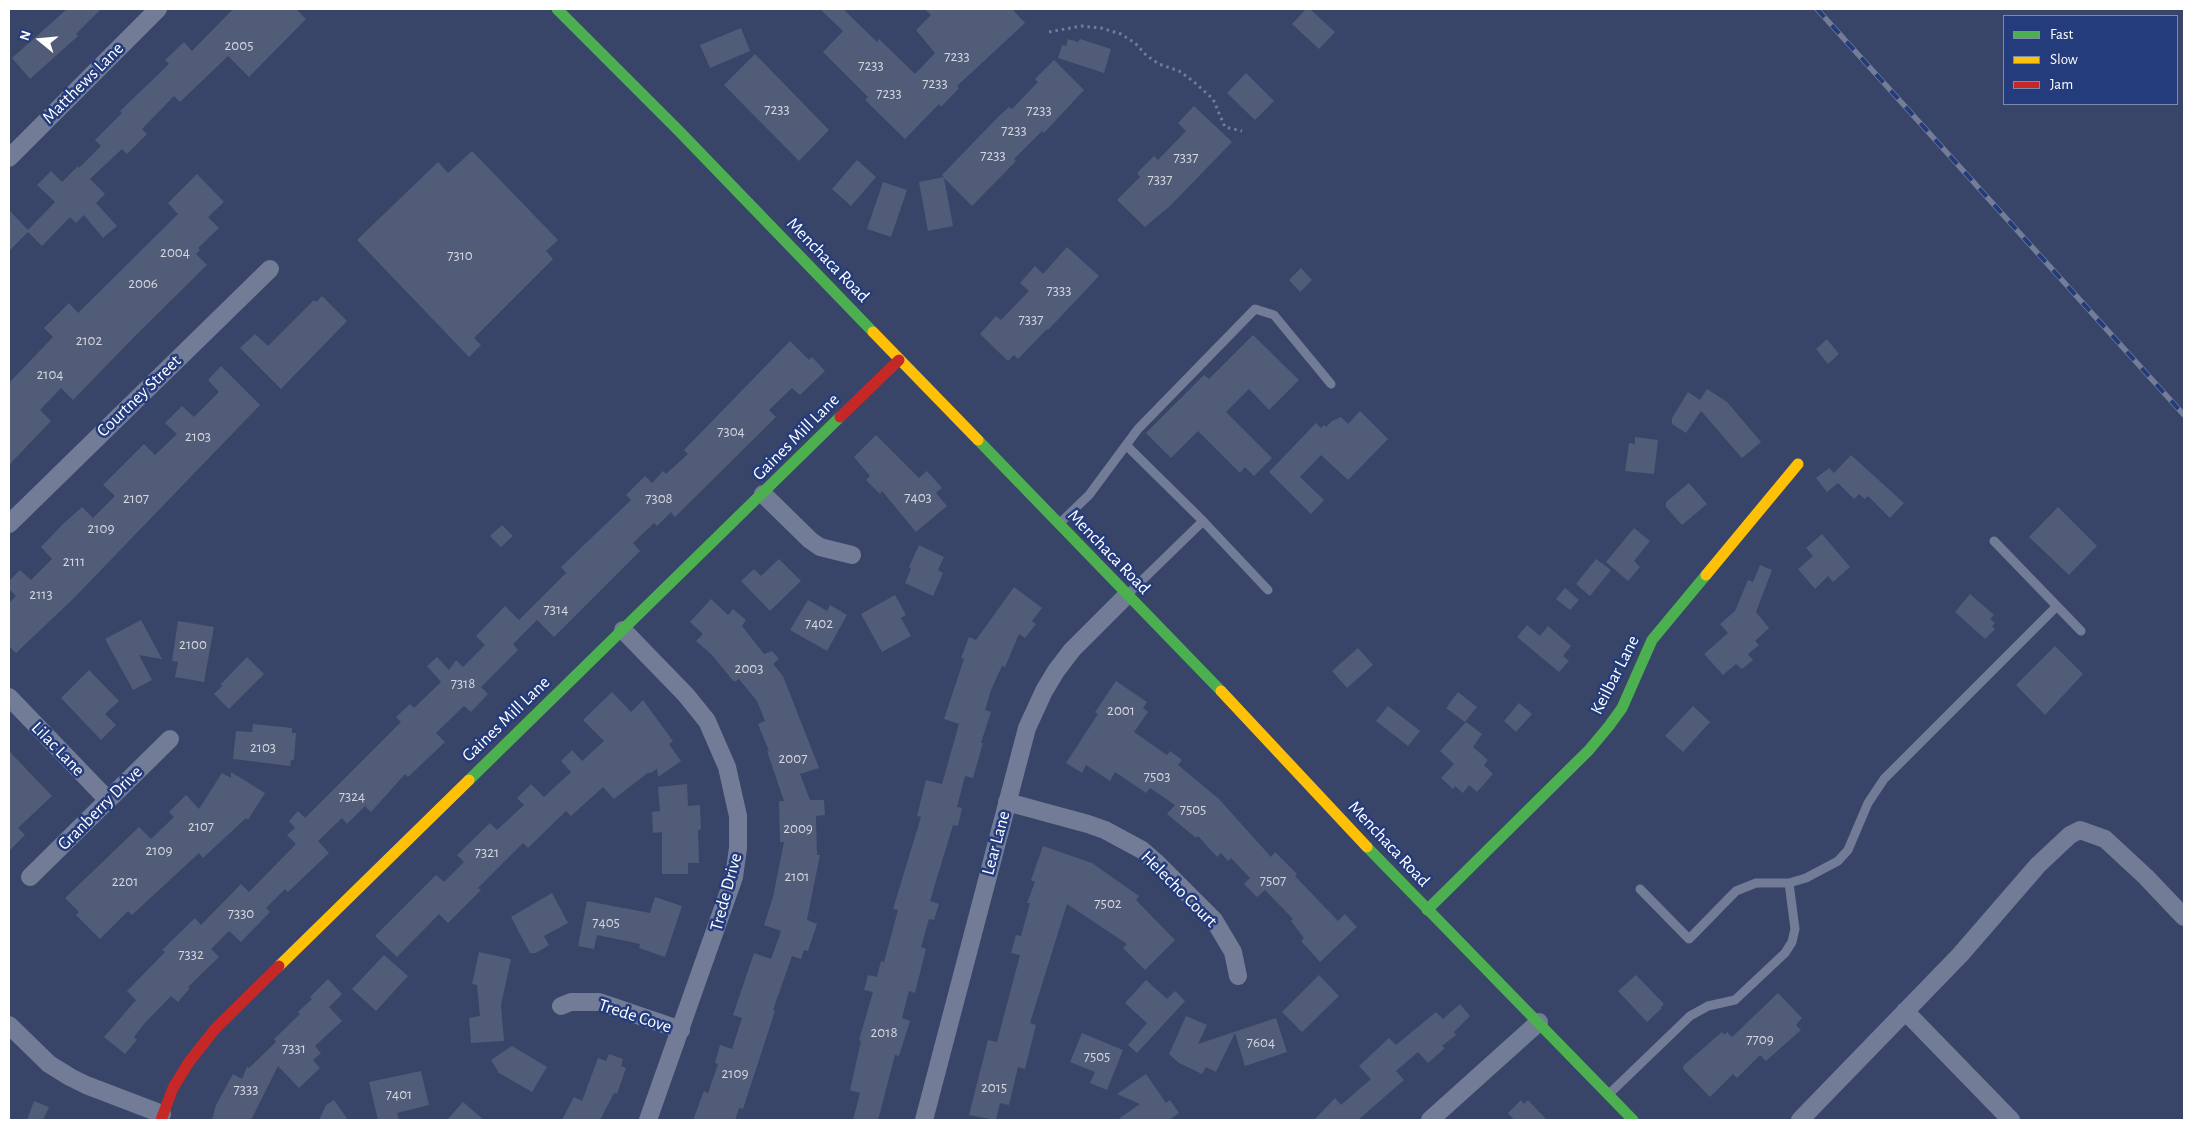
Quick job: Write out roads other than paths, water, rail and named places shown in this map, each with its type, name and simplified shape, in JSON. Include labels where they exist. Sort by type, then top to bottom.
[{"type":"street","name":"Matthews Lane","points":[[9,158],[158,9]]},
{"type":"street","name":"Menchaca Road","points":[[557,9],[679,131],[1238,710],[1427,910],[1634,1120]]},
{"type":"street","name":"Courtney Street","points":[[9,524],[270,268]]},
{"type":"street","name":"Gaines Mill Lane","points":[[161,1117],[189,1062],[215,1029],[899,360]]},
{"type":"street","name":"Keilbar Lane","points":[[1427,910],[1589,750],[1609,726],[1622,708],[1652,640],[1798,464]]},
{"type":"street","points":[[763,494],[810,540],[820,547],[852,555]]},
{"type":"street","name":"Lear Lane","points":[[924,1120],[1006,802],[1027,728],[1044,691],[1072,650],[1126,596]]},
{"type":"street","name":"Trede Drive","points":[[623,630],[686,695],[707,722],[728,767],[738,816],[738,848],[734,877],[648,1120]]},
{"type":"street","name":"Lilac Lane","points":[[9,697],[108,800]]},
{"type":"street","name":"Granberry Drive","points":[[30,877],[170,739]]},
{"type":"street","name":"Helecho Court","points":[[1006,802],[1088,824],[1105,830],[1142,850],[1214,920],[1233,952],[1238,976]]},
{"type":"street","points":[[1800,1120],[1960,955],[2038,866],[2070,834],[2080,830],[2105,839],[2146,877],[2184,917]]},
{"type":"street","name":"Trede Cove","points":[[561,1006],[571,1002],[599,1002],[681,1030]]},
{"type":"street","points":[[1905,1011],[1995,1106],[2012,1120]]},
{"type":"street","points":[[1430,1120],[1539,1022]]},
{"type":"street","points":[[9,1025],[42,1057],[70,1077],[161,1117]]},
{"type":"lane","points":[[1058,524],[1089,495],[1138,429],[1255,309],[1274,315],[1331,384]]},
{"type":"lane","points":[[1126,445],[1203,521],[1268,590]]},
{"type":"lane","points":[[1126,596],[1203,521]]},
{"type":"lane","points":[[1994,541],[2081,631]]},
{"type":"lane","points":[[1640,889],[1689,939],[1736,891],[1756,883],[1789,883],[1806,878],[1838,861],[1856,834],[1868,803],[1884,779],[2057,606]]},
{"type":"lane","points":[[1609,1094],[1690,1016],[1708,1006],[1735,1000],[1785,953],[1792,942],[1795,929],[1789,883]]},
{"type":"railway","points":[[1817,9],[2184,415]]}]
